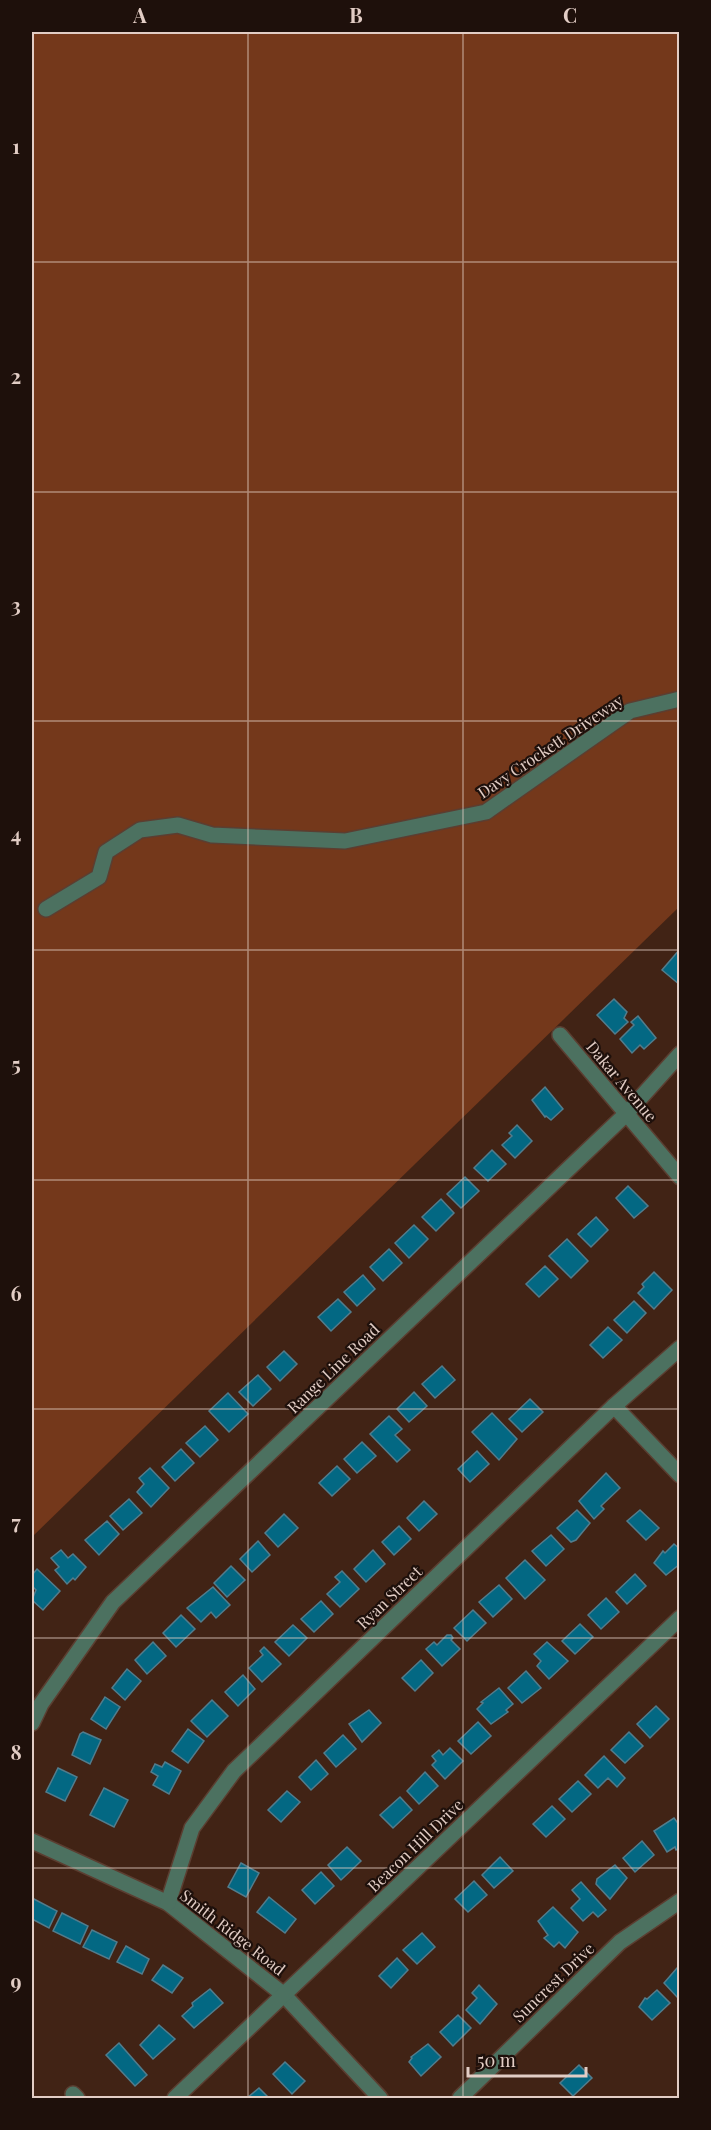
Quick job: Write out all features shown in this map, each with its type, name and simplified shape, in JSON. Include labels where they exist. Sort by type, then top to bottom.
[{"type":"street","name":"Davy Crockett Driveway","points":[[46,909],[99,877],[106,852],[140,830],[178,825],[212,835],[345,841],[486,812],[630,711],[680,699]]},
{"type":"street","name":"Dakar Avenue","points":[[560,1035],[680,1178]]},
{"type":"street","name":"Range Line Road","points":[[32,1723],[41,1704],[113,1602],[626,1115],[680,1054]]},
{"type":"street","name":"Ryan Street","points":[[168,1903],[192,1828],[234,1771],[614,1406],[680,1348]]},
{"type":"street","points":[[614,1406],[680,1475]]},
{"type":"street","name":"Beacon Hill Drive","points":[[175,2098],[680,1618]]},
{"type":"street","name":"Smith Ridge Road","points":[[32,1841],[168,1903],[284,1995],[380,2098]]},
{"type":"street","name":"Suncrest Drive","points":[[460,2098],[620,1942],[680,1901]]},
{"type":"shaded area","points":[[32,32],[679,32],[679,907],[32,1537]]},
{"type":"building","points":[[680,949],[680,985],[662,970]]},
{"type":"building","points":[[614,999],[627,1012],[624,1018],[628,1022],[615,1034],[597,1015]]},
{"type":"building","points":[[638,1016],[656,1038],[644,1049],[640,1045],[632,1053],[620,1039],[634,1025],[631,1022]]},
{"type":"building","points":[[545,1087],[563,1109],[551,1120],[545,1117],[532,1100]]},
{"type":"building","points":[[517,1125],[532,1141],[515,1158],[502,1145],[512,1136],[509,1133]]},
{"type":"building","points":[[492,1150],[506,1164],[488,1181],[474,1168]]},
{"type":"building","points":[[465,1177],[479,1191],[461,1208],[447,1194]]},
{"type":"building","points":[[628,1186],[648,1206],[634,1218],[616,1198]]},
{"type":"building","points":[[441,1199],[454,1213],[436,1231],[422,1217]]},
{"type":"building","points":[[596,1217],[608,1230],[591,1247],[578,1234]]},
{"type":"building","points":[[414,1225],[428,1239],[409,1258],[395,1243]]},
{"type":"building","points":[[567,1239],[588,1261],[571,1278],[549,1256]]},
{"type":"building","points":[[389,1249],[402,1263],[383,1281],[370,1267]]},
{"type":"building","points":[[545,1266],[558,1279],[539,1297],[526,1284]]},
{"type":"building","points":[[654,1272],[672,1290],[654,1309],[638,1293],[644,1287],[642,1284]]},
{"type":"building","points":[[363,1275],[375,1289],[357,1306],[344,1292]]},
{"type":"building","points":[[338,1299],[351,1312],[331,1331],[318,1317]]},
{"type":"building","points":[[634,1301],[646,1313],[627,1333],[614,1320]]},
{"type":"building","points":[[608,1327],[622,1340],[603,1358],[590,1345]]},
{"type":"building","points":[[284,1351],[297,1364],[280,1381],[267,1367]]},
{"type":"building","points":[[442,1366],[455,1380],[435,1398],[422,1384]]},
{"type":"building","points":[[258,1375],[271,1389],[253,1406],[239,1392]]},
{"type":"building","points":[[414,1392],[427,1406],[409,1422],[397,1409]]},
{"type":"building","points":[[228,1393],[248,1414],[229,1432],[209,1411]]},
{"type":"building","points":[[530,1399],[543,1412],[522,1432],[509,1419]]},
{"type":"building","points":[[492,1413],[517,1439],[499,1460],[472,1432]]},
{"type":"building","points":[[389,1416],[402,1429],[395,1435],[410,1450],[397,1462],[370,1434]]},
{"type":"building","points":[[205,1426],[218,1440],[200,1457],[186,1443]]},
{"type":"building","points":[[362,1442],[376,1456],[357,1473],[344,1459]]},
{"type":"building","points":[[181,1449],[194,1463],[175,1481],[162,1467]]},
{"type":"building","points":[[477,1451],[489,1464],[470,1482],[458,1469]]},
{"type":"building","points":[[337,1466],[350,1479],[332,1496],[319,1483]]},
{"type":"building","points":[[150,1468],[169,1488],[151,1507],[137,1492],[144,1484],[139,1478]]},
{"type":"building","points":[[606,1473],[620,1488],[601,1506],[604,1509],[594,1519],[579,1501]]},
{"type":"building","points":[[129,1499],[142,1513],[123,1530],[110,1516]]},
{"type":"building","points":[[424,1501],[437,1514],[419,1531],[407,1518]]},
{"type":"building","points":[[577,1510],[590,1523],[576,1540],[571,1542],[557,1528]]},
{"type":"building","points":[[640,1510],[659,1528],[646,1540],[627,1521]]},
{"type":"building","points":[[284,1514],[298,1528],[278,1547],[265,1533]]},
{"type":"building","points":[[107,1521],[119,1534],[99,1555],[85,1540]]},
{"type":"building","points":[[399,1526],[411,1539],[394,1555],[382,1542]]},
{"type":"building","points":[[551,1535],[564,1549],[546,1566],[532,1551]]},
{"type":"building","points":[[258,1541],[270,1555],[252,1572],[240,1559]]},
{"type":"building","points":[[674,1544],[680,1549],[680,1564],[666,1575],[654,1563],[663,1551],[665,1553]]},
{"type":"building","points":[[61,1550],[68,1558],[73,1554],[86,1567],[75,1580],[73,1578],[67,1584],[55,1570],[59,1567],[51,1558]]},
{"type":"building","points":[[373,1550],[385,1564],[366,1582],[354,1569]]},
{"type":"building","points":[[525,1560],[545,1580],[525,1599],[506,1578]]},
{"type":"building","points":[[231,1566],[245,1580],[227,1597],[214,1583]]},
{"type":"building","points":[[37,1569],[60,1591],[43,1610],[32,1600],[36,1590],[32,1586],[32,1575]]},
{"type":"building","points":[[342,1571],[359,1589],[340,1607],[327,1594],[340,1582],[335,1577]]},
{"type":"building","points":[[635,1574],[646,1586],[627,1604],[616,1592]]},
{"type":"building","points":[[499,1585],[512,1599],[493,1617],[479,1602]]},
{"type":"building","points":[[213,1587],[230,1605],[216,1618],[211,1612],[201,1622],[187,1608]]},
{"type":"building","points":[[606,1598],[619,1612],[601,1629],[588,1615]]},
{"type":"building","points":[[321,1601],[333,1614],[314,1632],[301,1619]]},
{"type":"building","points":[[473,1610],[486,1623],[467,1641],[454,1628]]},
{"type":"building","points":[[181,1615],[195,1629],[176,1647],[163,1633]]},
{"type":"building","points":[[580,1624],[593,1637],[575,1654],[562,1641]]},
{"type":"building","points":[[293,1625],[307,1638],[289,1656],[275,1642]]},
{"type":"building","points":[[447,1635],[451,1635],[453,1638],[451,1640],[460,1649],[442,1666],[426,1649],[434,1642],[437,1645]]},
{"type":"building","points":[[153,1642],[166,1656],[147,1674],[135,1660]]},
{"type":"building","points":[[547,1642],[568,1661],[549,1679],[537,1666],[541,1661],[534,1654]]},
{"type":"building","points":[[264,1647],[281,1664],[262,1682],[249,1668],[263,1655],[260,1651]]},
{"type":"building","points":[[421,1660],[433,1673],[415,1691],[402,1678]]},
{"type":"building","points":[[127,1669],[141,1681],[125,1700],[112,1688]]},
{"type":"building","points":[[526,1671],[541,1688],[522,1703],[508,1688]]},
{"type":"building","points":[[243,1675],[255,1689],[238,1706],[225,1692]]},
{"type":"building","points":[[499,1688],[513,1704],[506,1710],[508,1712],[491,1724],[477,1709],[483,1703],[481,1702]]},
{"type":"building","points":[[105,1697],[120,1707],[106,1729],[91,1719]]},
{"type":"building","points":[[212,1700],[228,1716],[207,1737],[191,1721]]},
{"type":"building","points":[[656,1706],[669,1719],[650,1738],[637,1724]]},
{"type":"building","points":[[369,1710],[381,1723],[362,1742],[349,1724]]},
{"type":"building","points":[[478,1722],[491,1736],[471,1754],[458,1741]]},
{"type":"building","points":[[188,1729],[204,1741],[188,1763],[172,1751]]},
{"type":"building","points":[[83,1732],[101,1740],[90,1764],[72,1755],[80,1734]]},
{"type":"building","points":[[629,1732],[643,1746],[625,1763],[611,1750]]},
{"type":"building","points":[[343,1735],[356,1749],[336,1767],[324,1753]]},
{"type":"building","points":[[450,1748],[463,1761],[445,1779],[432,1765],[436,1761],[432,1756],[439,1750],[443,1755]]},
{"type":"building","points":[[604,1756],[625,1778],[617,1787],[608,1778],[598,1788],[585,1775]]},
{"type":"building","points":[[316,1760],[328,1774],[311,1790],[299,1777]]},
{"type":"building","points":[[165,1762],[181,1771],[169,1794],[153,1785],[158,1776],[151,1772],[155,1764],[162,1767]]},
{"type":"building","points":[[58,1768],[77,1777],[65,1801],[46,1792]]},
{"type":"building","points":[[425,1772],[438,1786],[419,1804],[407,1791]]},
{"type":"building","points":[[578,1781],[591,1794],[572,1812],[559,1799]]},
{"type":"building","points":[[104,1788],[128,1800],[114,1827],[90,1815]]},
{"type":"building","points":[[287,1791],[300,1802],[281,1822],[268,1810]]},
{"type":"building","points":[[400,1797],[412,1810],[393,1828],[380,1815]]},
{"type":"building","points":[[552,1806],[565,1819],[546,1837],[533,1824]]},
{"type":"building","points":[[674,1818],[680,1826],[680,1848],[676,1850],[675,1847],[667,1852],[654,1831]]},
{"type":"building","points":[[642,1841],[654,1855],[635,1872],[623,1858]]},
{"type":"building","points":[[347,1847],[361,1861],[341,1880],[328,1865]]},
{"type":"building","points":[[500,1857],[513,1871],[494,1888],[482,1875]]},
{"type":"building","points":[[241,1863],[259,1873],[246,1897],[228,1887]]},
{"type":"building","points":[[615,1865],[627,1878],[610,1899],[596,1884],[597,1879]]},
{"type":"building","points":[[321,1872],[334,1886],[315,1904],[302,1890]]},
{"type":"building","points":[[474,1881],[487,1895],[468,1912],[455,1899]]},
{"type":"building","points":[[581,1882],[606,1910],[598,1917],[593,1912],[583,1921],[571,1908],[580,1899],[572,1890]]},
{"type":"building","points":[[269,1897],[296,1919],[285,1933],[257,1912]]},
{"type":"building","points":[[32,1898],[57,1911],[49,1928],[32,1919]]},
{"type":"building","points":[[553,1907],[578,1932],[565,1948],[559,1942],[554,1947],[544,1938],[548,1935],[538,1921]]},
{"type":"building","points":[[62,1913],[88,1926],[80,1944],[53,1931]]},
{"type":"building","points":[[92,1930],[117,1942],[109,1959],[83,1947]]},
{"type":"building","points":[[422,1933],[435,1947],[417,1964],[403,1950]]},
{"type":"building","points":[[126,1946],[149,1959],[142,1974],[117,1962]]},
{"type":"building","points":[[397,1958],[408,1970],[391,1988],[379,1976]]},
{"type":"building","points":[[163,1965],[183,1978],[172,1993],[152,1980]]},
{"type":"building","points":[[677,1968],[680,1968],[680,1994],[677,1997],[664,1983]]},
{"type":"building","points":[[479,1985],[497,2004],[480,2024],[466,2010],[477,1998],[472,1993]]},
{"type":"building","points":[[210,1989],[223,2003],[194,2028],[182,2016],[193,2006],[192,2003]]},
{"type":"building","points":[[657,1990],[670,2003],[652,2020],[639,2007],[645,1998],[647,1999]]},
{"type":"building","points":[[458,2015],[471,2028],[453,2046],[440,2032]]},
{"type":"building","points":[[159,2025],[175,2039],[153,2059],[140,2045]]},
{"type":"building","points":[[119,2043],[147,2075],[135,2086],[106,2055]]},
{"type":"building","points":[[428,2044],[441,2057],[421,2076],[409,2062],[411,2057]]},
{"type":"building","points":[[285,2062],[305,2081],[292,2094],[273,2074]]},
{"type":"building","points":[[579,2065],[592,2078],[573,2096],[560,2083]]},
{"type":"building","points":[[259,2088],[269,2098],[247,2098]]}]
